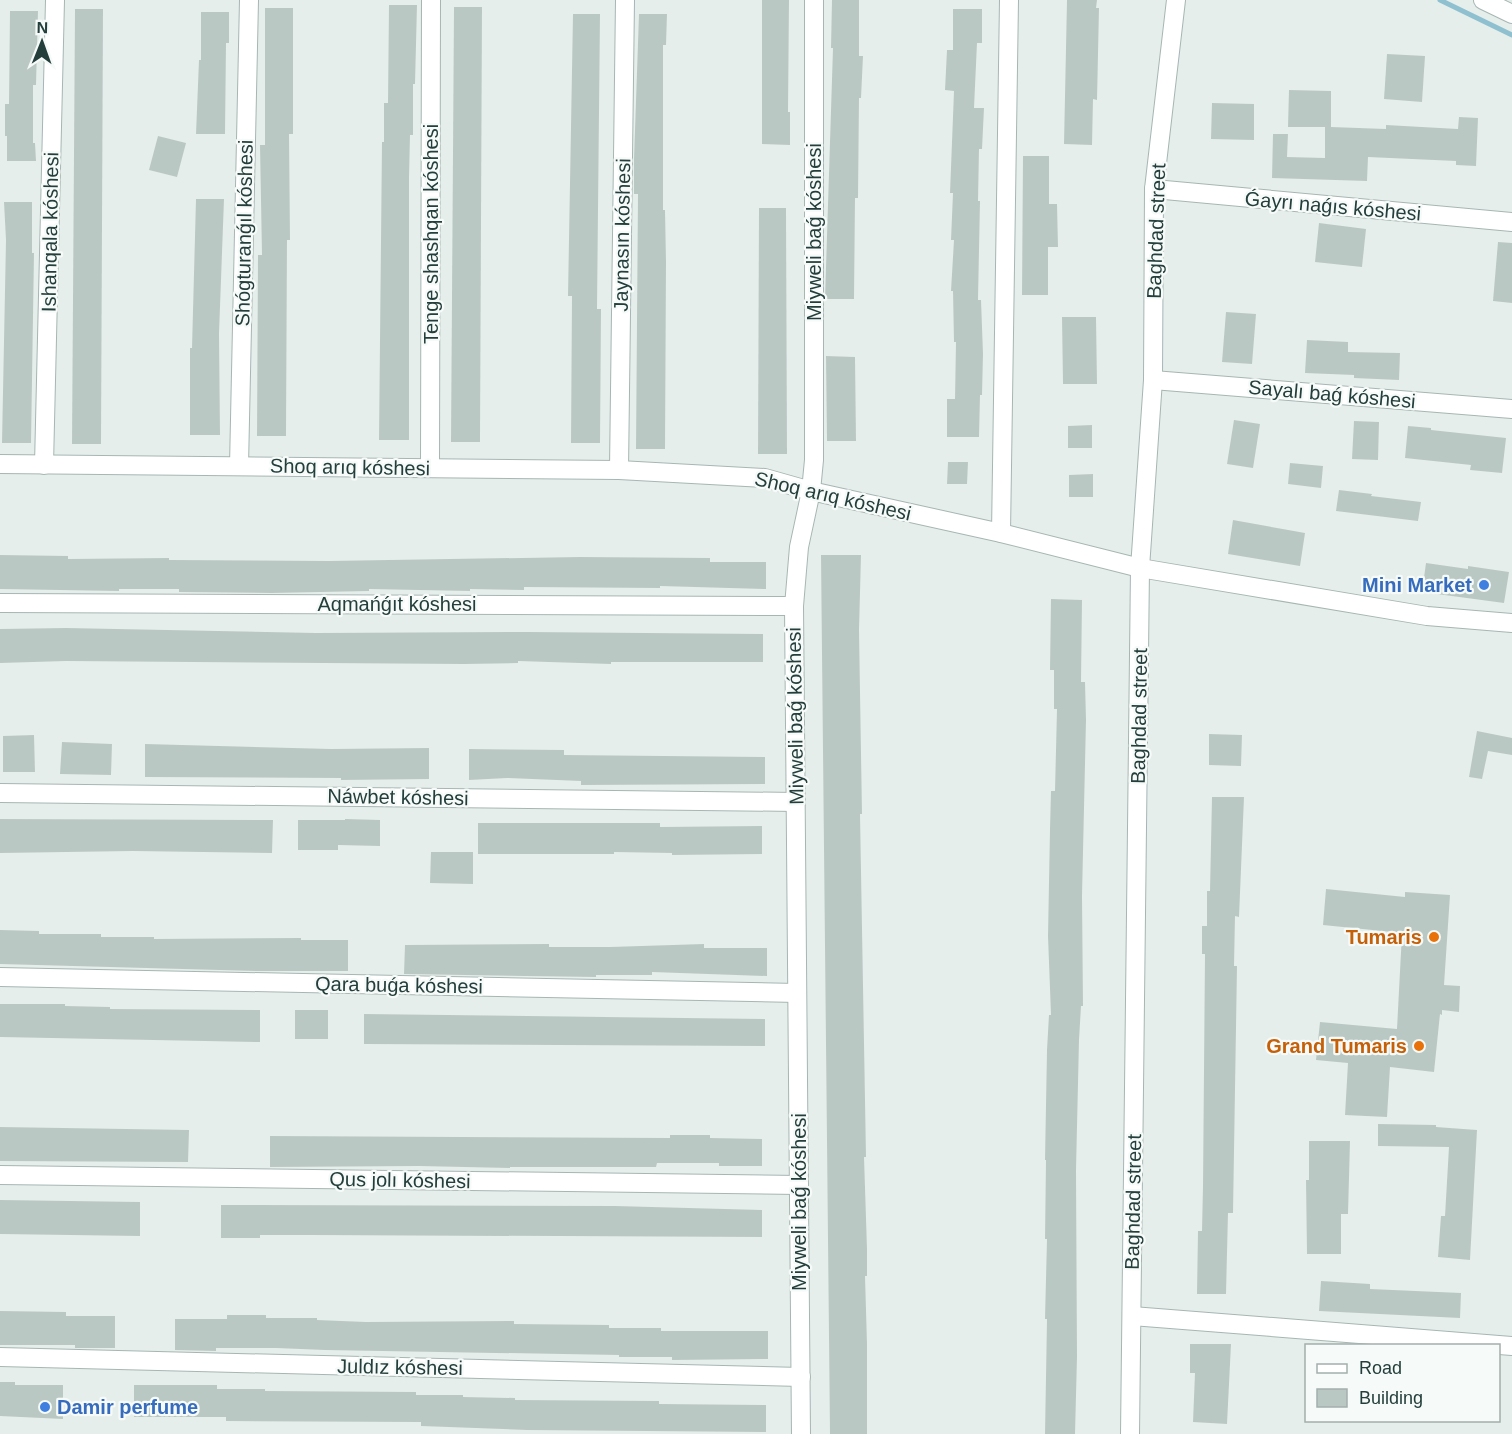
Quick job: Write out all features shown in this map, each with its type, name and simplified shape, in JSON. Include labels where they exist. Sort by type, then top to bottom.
[{"type":"street","name":"Ishanqala kóshesi","points":[[44,465],[56,0]]},
{"type":"street","name":"Shógturanǵıl kóshesi","points":[[239,466],[249,0]]},
{"type":"street","name":"Tenge shashqan kóshesi","points":[[430,0],[430,468]]},
{"type":"street","name":"Jaynasın kóshesi","points":[[619,470],[625,0]]},
{"type":"street","name":"Miyweli baǵ kóshesi","points":[[801,1434],[794,606],[799,547],[811,491],[814,460],[814,0]]},
{"type":"street","points":[[1001,533],[1009,0]]},
{"type":"street","name":"Baghdad street","points":[[1130,1434],[1140,568],[1153,380],[1154,189],[1176,0]]},
{"type":"street","points":[[1483,0],[1512,14]]},
{"type":"street","name":"Ǵayrı naǵıs kóshesi","points":[[1154,189],[1512,222]]},
{"type":"street","name":"Sayalı baǵ kóshesi","points":[[1153,380],[1512,409]]},
{"type":"street","name":"Shoq arıq kóshesi","points":[[0,464],[619,470],[765,478],[811,491],[1001,533],[1140,568],[1428,616],[1512,623]]},
{"type":"street","name":"Aqmańǵıt kóshesi","points":[[0,603],[794,606]]},
{"type":"street","name":"Náwbet kóshesi","points":[[0,793],[796,802]]},
{"type":"street","name":"Qara buǵa kóshesi","points":[[0,977],[797,993]]},
{"type":"street","name":"Qus jolı kóshesi","points":[[0,1175],[799,1185]]},
{"type":"street","points":[[1132,1316],[1487,1344]]},
{"type":"street","name":"Juldız kóshesi","points":[[0,1357],[801,1377]]},
{"type":"building","points":[[762,0],[789,0],[790,145],[762,144]]},
{"type":"building","points":[[832,0],[859,0],[859,56],[863,56],[861,98],[859,98],[858,198],[855,198],[854,299],[825,299],[833,48],[831,48]]},
{"type":"building","points":[[1067,0],[1097,0],[1096,8],[1099,8],[1097,100],[1093,99],[1092,145],[1064,144]]},
{"type":"building","points":[[389,5],[417,5],[413,135],[410,135],[409,178],[409,440],[379,440],[382,142],[384,142],[384,103],[388,103]]},
{"type":"building","points":[[454,7],[482,7],[480,442],[451,442]]},
{"type":"building","points":[[265,8],[293,8],[293,134],[289,134],[290,240],[287,240],[286,436],[257,436],[258,255],[262,255],[260,145],[265,145]]},
{"type":"building","points":[[75,9],[103,9],[101,444],[72,444]]},
{"type":"building","points":[[953,9],[982,9],[982,43],[977,43],[974,108],[984,108],[982,149],[979,149],[978,201],[980,201],[978,300],[981,300],[983,354],[979,437],[947,437],[947,399],[955,399],[956,342],[954,342],[953,291],[951,291],[954,240],[951,240],[953,193],[950,193],[954,91],[945,90],[947,50],[953,50]]},
{"type":"building","points":[[10,11],[38,11],[36,85],[33,85],[33,143],[35,143],[36,161],[7,161],[5,104],[9,104]]},
{"type":"building","points":[[201,12],[229,12],[229,43],[226,43],[225,134],[196,134],[199,60],[201,60]]},
{"type":"building","points":[[573,14],[600,14],[597,309],[601,309],[600,443],[571,443],[572,296],[568,296]]},
{"type":"building","points":[[639,14],[667,14],[666,45],[663,45],[663,210],[665,210],[666,262],[665,449],[636,449],[638,194],[634,194],[634,159]]},
{"type":"building","points":[[1387,54],[1425,56],[1422,102],[1384,99]]},
{"type":"building","points":[[1289,90],[1331,91],[1331,127],[1386,129],[1386,125],[1458,129],[1459,117],[1478,118],[1476,166],[1456,165],[1456,161],[1368,157],[1367,181],[1272,178],[1273,134],[1288,134],[1287,157],[1325,158],[1325,127],[1288,127]]},
{"type":"building","points":[[1212,103],[1254,104],[1254,140],[1211,139]]},
{"type":"building","points":[[158,136],[186,143],[177,177],[149,170]]},
{"type":"building","points":[[1023,156],[1049,156],[1049,204],[1057,204],[1058,247],[1048,247],[1048,295],[1022,295]]},
{"type":"building","points":[[196,199],[224,199],[219,334],[220,435],[190,435],[190,348],[192,348]]},
{"type":"building","points":[[4,202],[32,202],[32,253],[34,253],[31,443],[2,443],[6,240]]},
{"type":"building","points":[[759,208],[786,208],[787,454],[758,454]]},
{"type":"building","points":[[1319,223],[1366,229],[1362,267],[1315,262]]},
{"type":"building","points":[[1498,242],[1512,243],[1512,303],[1493,301]]},
{"type":"building","points":[[1226,312],[1256,314],[1252,364],[1222,362]]},
{"type":"building","points":[[1062,317],[1096,317],[1097,384],[1063,384]]},
{"type":"building","points":[[1307,340],[1348,342],[1348,352],[1400,353],[1399,380],[1305,373]]},
{"type":"building","points":[[826,356],[855,357],[856,441],[827,441]]},
{"type":"building","points":[[1234,420],[1260,424],[1253,468],[1227,464]]},
{"type":"building","points":[[1354,421],[1379,422],[1378,460],[1352,459]]},
{"type":"building","points":[[1092,425],[1092,448],[1068,448],[1068,426]]},
{"type":"building","points":[[1408,426],[1506,438],[1502,473],[1470,470],[1471,465],[1405,458]]},
{"type":"building","points":[[948,462],[968,462],[967,484],[947,484]]},
{"type":"building","points":[[1290,463],[1323,466],[1321,488],[1288,484]]},
{"type":"building","points":[[1093,474],[1093,497],[1069,497],[1069,475]]},
{"type":"building","points":[[1339,490],[1421,502],[1418,521],[1336,511]]},
{"type":"building","points":[[1233,520],[1305,533],[1300,566],[1228,554]]},
{"type":"building","points":[[0,555],[68,556],[68,559],[329,561],[580,557],[710,558],[710,562],[766,562],[766,589],[660,586],[660,588],[524,587],[524,590],[369,589],[369,591],[271,593],[179,592],[179,589],[119,589],[119,591],[0,589]]},
{"type":"building","points":[[821,555],[861,555],[859,630],[862,814],[860,814],[866,1157],[864,1157],[867,1249],[867,1276],[865,1276],[867,1434],[830,1434]]},
{"type":"building","points":[[1426,563],[1509,572],[1504,603],[1422,592]]},
{"type":"building","points":[[1051,599],[1082,600],[1081,682],[1085,682],[1083,1006],[1081,1006],[1079,1040],[1076,1170],[1075,1434],[1045,1434],[1047,1239],[1045,1239],[1045,1160],[1047,1050],[1049,1015],[1051,1015],[1048,936],[1051,791],[1055,791],[1057,709],[1054,709],[1054,670],[1050,670]]},
{"type":"building","points":[[66,628],[316,633],[763,634],[763,662],[611,662],[611,664],[518,661],[518,663],[464,664],[66,661],[0,663],[0,629]]},
{"type":"building","points":[[1477,731],[1512,738],[1512,755],[1488,751],[1482,779],[1469,777]]},
{"type":"building","points":[[1209,734],[1242,735],[1241,766],[1209,765]]},
{"type":"building","points":[[34,735],[35,772],[3,772],[3,736]]},
{"type":"building","points":[[62,742],[112,744],[111,775],[60,774]]},
{"type":"building","points":[[145,744],[331,749],[429,748],[429,779],[145,777]]},
{"type":"building","points":[[469,749],[564,750],[564,755],[765,757],[765,784],[581,785],[581,781],[507,778],[469,780]]},
{"type":"building","points":[[1212,797],[1244,797],[1239,917],[1235,916],[1234,966],[1237,966],[1233,1213],[1228,1213],[1226,1294],[1197,1294],[1198,1231],[1202,1231],[1203,1186],[1205,954],[1202,954],[1202,926],[1207,926],[1207,891],[1210,891]]},
{"type":"building","points":[[0,819],[273,820],[272,853],[133,851],[0,853]]},
{"type":"building","points":[[298,820],[380,820],[380,846],[338,845],[338,850],[298,850]]},
{"type":"building","points":[[478,823],[660,823],[660,827],[762,826],[762,854],[672,855],[672,853],[614,852],[614,854],[478,854]]},
{"type":"building","points":[[431,852],[473,852],[473,884],[430,883]]},
{"type":"building","points":[[1326,889],[1405,897],[1405,892],[1450,895],[1444,985],[1460,986],[1459,1012],[1442,1010],[1442,1015],[1440,1014],[1434,1072],[1390,1067],[1387,1117],[1345,1115],[1348,1063],[1316,1060],[1320,1022],[1397,1029],[1402,933],[1323,925]]},
{"type":"building","points":[[0,930],[39,931],[39,934],[101,934],[101,937],[154,937],[154,939],[348,940],[348,971],[258,971],[0,964]]},
{"type":"building","points":[[549,944],[549,947],[704,944],[704,948],[767,948],[767,976],[652,972],[652,975],[596,975],[596,977],[404,974],[405,945]]},
{"type":"building","points":[[0,1004],[65,1004],[65,1006],[110,1007],[110,1009],[260,1010],[260,1042],[0,1037]]},
{"type":"building","points":[[295,1010],[328,1010],[328,1039],[295,1039]]},
{"type":"building","points":[[364,1014],[765,1019],[765,1046],[364,1044]]},
{"type":"building","points":[[1378,1124],[1436,1125],[1436,1127],[1477,1130],[1470,1260],[1438,1257],[1441,1216],[1445,1216],[1449,1147],[1378,1146]]},
{"type":"building","points":[[0,1127],[189,1130],[188,1162],[0,1161]]},
{"type":"building","points":[[670,1135],[762,1139],[762,1166],[657,1163],[656,1167],[270,1167],[270,1136],[670,1138]]},
{"type":"building","points":[[1309,1141],[1350,1141],[1348,1214],[1341,1214],[1341,1254],[1307,1254],[1306,1180],[1309,1180]]},
{"type":"building","points":[[0,1200],[140,1202],[140,1236],[0,1234]]},
{"type":"building","points":[[221,1205],[615,1206],[762,1210],[762,1237],[260,1235],[260,1238],[221,1238]]},
{"type":"building","points":[[1321,1281],[1370,1284],[1370,1289],[1461,1293],[1460,1318],[1319,1311]]},
{"type":"building","points":[[0,1311],[66,1312],[66,1316],[115,1316],[115,1348],[75,1348],[75,1345],[0,1345]]},
{"type":"building","points":[[227,1315],[266,1315],[266,1318],[317,1318],[317,1320],[366,1322],[514,1321],[514,1324],[661,1328],[661,1331],[768,1331],[768,1359],[672,1360],[672,1357],[619,1357],[619,1355],[276,1348],[216,1348],[216,1351],[175,1350],[175,1319],[227,1319]]},
{"type":"building","points":[[1190,1344],[1231,1344],[1227,1424],[1193,1422],[1195,1373],[1190,1373]]},
{"type":"building","points":[[0,1382],[15,1382],[15,1385],[63,1385],[63,1419],[0,1416]]},
{"type":"building","points":[[134,1385],[217,1385],[217,1389],[265,1389],[265,1391],[416,1392],[416,1395],[463,1395],[463,1397],[515,1398],[515,1400],[659,1401],[659,1404],[766,1405],[766,1432],[527,1430],[421,1426],[421,1422],[226,1421],[226,1417],[134,1417]]},
{"type":"waterway","points":[[1440,0],[1512,35]]},
{"type":"place","name":"Mini Market","points":[[1484,585]]},
{"type":"place","name":"Tumaris","points":[[1434,937]]},
{"type":"place","name":"Grand Tumaris","points":[[1419,1046]]},
{"type":"place","name":"Damir perfume","points":[[45,1407]]}]
